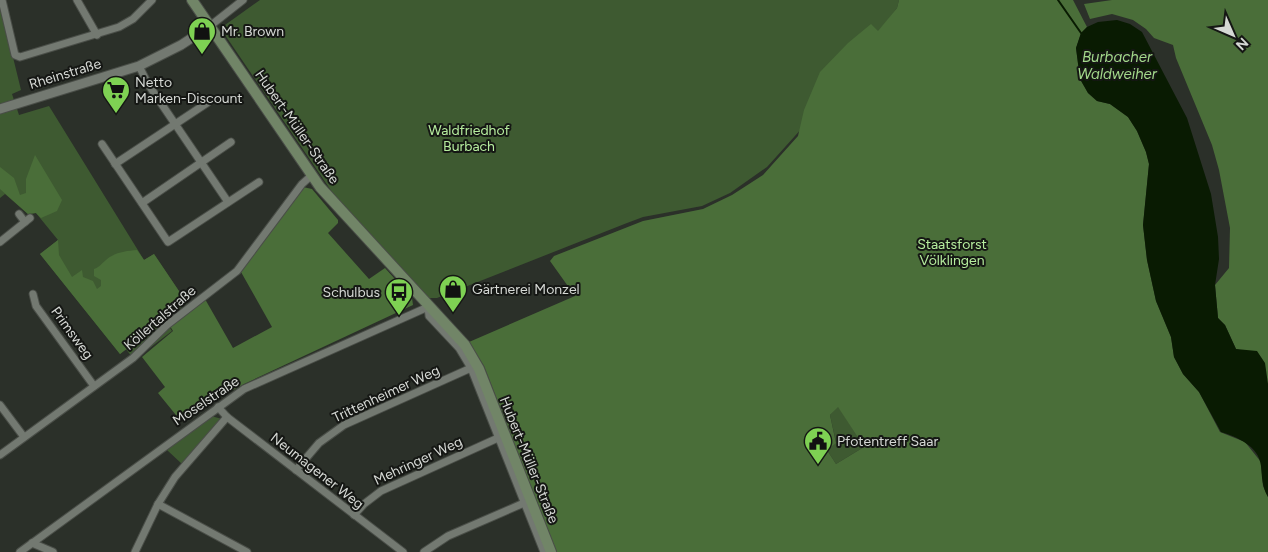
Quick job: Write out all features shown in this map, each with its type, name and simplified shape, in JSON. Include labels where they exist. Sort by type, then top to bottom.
[{"type":"main road","name":"Hubert-Müller-Straße","points":[[192,0],[312,175],[428,307],[459,338],[476,363],[551,552]]},
{"type":"street","points":[[2,0],[15,55],[20,57],[119,27],[133,19],[152,0]]},
{"type":"street","points":[[77,0],[97,35]]},
{"type":"street","points":[[210,26],[243,0]]},
{"type":"street","name":"Rheinstraße","points":[[0,109],[138,66],[181,45],[210,26]]},
{"type":"street","points":[[138,66],[174,124],[228,202]]},
{"type":"street","points":[[115,164],[207,103]]},
{"type":"street","points":[[142,203],[231,142]]},
{"type":"street","points":[[102,144],[168,242],[258,182]]},
{"type":"street","name":"Köllertalstraße","points":[[0,455],[133,358],[167,325],[237,271],[302,184],[312,175]]},
{"type":"street","points":[[0,242],[28,220],[19,214]]},
{"type":"street","name":"Primsweg","points":[[33,294],[36,306],[94,386]]},
{"type":"street","name":"Hubert-Müller-Straße","points":[[428,307],[430,317],[459,348],[470,368],[544,552]]},
{"type":"street","name":"Moselstraße","points":[[20,552],[244,389],[428,307]]},
{"type":"street","name":"Trittenheimer Weg","points":[[296,470],[319,443],[344,425],[470,368]]},
{"type":"street","points":[[0,405],[24,437]]},
{"type":"street","name":"Neumagener Weg","points":[[218,407],[227,417],[403,552]]},
{"type":"street","points":[[135,552],[158,504],[175,477],[227,417]]},
{"type":"street","name":"Mehringer Weg","points":[[354,515],[364,504],[381,491],[498,438]]},
{"type":"street","points":[[424,552],[448,536],[524,503]]},
{"type":"street","points":[[158,504],[246,552]]},
{"type":"street","points":[[32,543],[53,552]]},
{"type":"green space","name":"Waldfriedhof Burbach","points":[[260,0],[899,0],[897,8],[803,127],[767,167],[730,193],[702,206],[643,217],[437,298],[429,298],[332,192],[223,32],[225,25]]},
{"type":"green space","name":"Staatsforst Völklingen","points":[[899,0],[1073,0],[1087,27],[1081,33],[1076,48],[1080,79],[1088,93],[1097,101],[1110,104],[1128,117],[1137,131],[1146,152],[1149,164],[1143,225],[1147,260],[1156,301],[1171,337],[1174,357],[1183,374],[1199,392],[1220,432],[1245,442],[1261,462],[1263,486],[1268,497],[1268,552],[556,552],[484,366],[469,342],[575,296],[550,261],[554,256],[643,221],[703,209],[732,195],[763,175],[798,136],[804,110],[820,72],[848,43],[871,24],[878,31],[897,8]],"holes":[[[838,407],[864,447],[836,464],[827,450],[836,443],[830,415]]]},
{"type":"green space","points":[[1112,0],[1268,0],[1268,384],[1247,352],[1236,349],[1225,325],[1218,318],[1215,285],[1229,268],[1230,228],[1219,170],[1212,145],[1176,58],[1173,45],[1154,38],[1146,29],[1133,20],[1112,14],[1090,19],[1084,4]]},
{"type":"green space","points":[[0,4],[21,90],[12,94],[19,115],[49,106],[144,260],[154,254],[187,303],[165,320],[172,331],[134,360],[126,349],[120,354],[40,254],[58,240],[36,213],[28,214],[5,194],[0,198]]},
{"type":"green space","points":[[35,155],[62,200],[57,211],[41,218],[36,213],[28,214],[0,189],[0,167],[14,178],[20,195],[26,193],[26,179]]},
{"type":"green space","points":[[303,187],[312,189],[338,220],[338,223],[328,233],[369,279],[385,268],[412,298],[413,305],[244,384],[180,420],[158,393],[165,387],[142,357],[173,331],[170,326],[205,299],[233,348],[272,327],[241,272]]},
{"type":"green space","points":[[58,240],[59,255],[72,277],[82,270],[83,277],[93,281],[97,289],[101,286],[101,280],[94,276],[94,269],[109,257],[121,252],[137,250],[144,260],[154,254],[187,303],[120,354],[40,254]]},
{"type":"green space","points":[[838,406],[864,447],[836,464],[827,450],[836,442],[830,415]]},
{"type":"green space","points":[[211,416],[222,419],[182,464],[167,450]]},
{"type":"water","name":"Burbacher Waldweiher","points":[[1117,20],[1130,24],[1142,32],[1187,118],[1211,194],[1218,237],[1219,259],[1215,285],[1218,318],[1225,325],[1236,349],[1257,351],[1265,363],[1268,384],[1268,497],[1263,486],[1261,466],[1256,453],[1246,443],[1221,432],[1199,392],[1183,374],[1174,357],[1171,337],[1156,301],[1147,260],[1143,225],[1149,164],[1137,131],[1128,117],[1110,104],[1097,101],[1088,93],[1080,79],[1076,48],[1081,33],[1087,27],[1098,22]]},
{"type":"waterway","points":[[1058,0],[1081,33]]},
{"type":"place","name":"Mr. Brown","points":[[202,55]]},
{"type":"place","name":"Netto Marken-Discount","points":[[116,114]]},
{"type":"place","name":"Gärtnerei Monzel","points":[[453,313]]},
{"type":"place","name":"Schulbus","points":[[399,316]]},
{"type":"place","name":"Pfotentreff Saar","points":[[818,465]]}]
